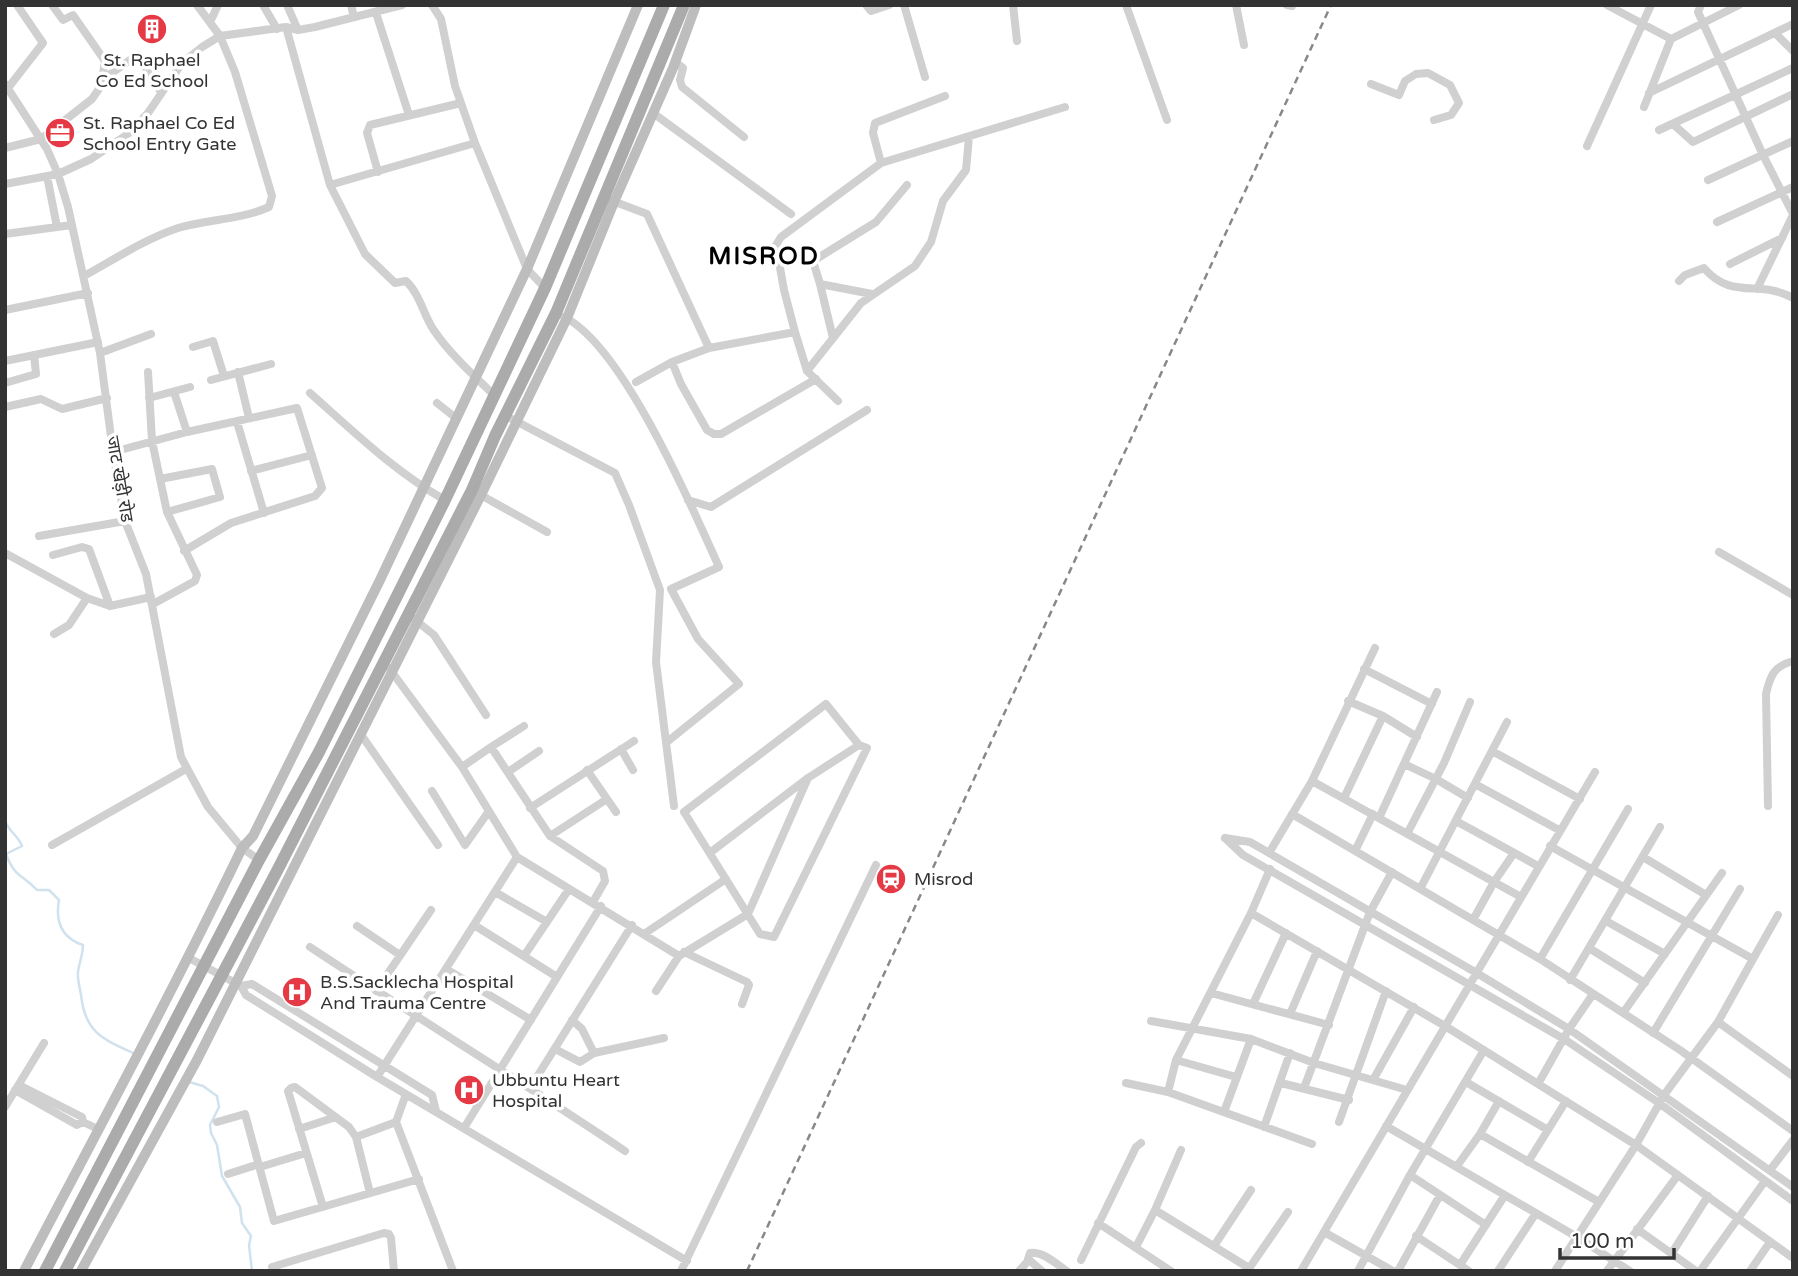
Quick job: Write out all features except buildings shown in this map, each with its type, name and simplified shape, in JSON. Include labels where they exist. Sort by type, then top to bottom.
[{"type":"main road","points":[[45,1271],[259,860],[325,740],[445,500],[545,288],[664,5]]},
{"type":"main road","points":[[65,1271],[220,975],[389,668],[477,492],[562,316],[684,5]]},
{"type":"main road","points":[[657,71],[669,77]]},
{"type":"street","points":[[6,86],[43,43],[16,5]]},
{"type":"street","points":[[5,148],[41,139],[92,99],[101,86],[105,61],[72,15],[63,20],[52,5]]},
{"type":"street","points":[[85,276],[156,237],[179,228],[252,214],[268,207],[272,196],[235,72],[220,36],[197,5]]},
{"type":"street","points":[[210,22],[218,5]]},
{"type":"street","points":[[263,5],[282,28],[330,186],[365,254],[396,283],[405,281],[414,288],[418,302],[434,331],[494,395]]},
{"type":"street","points":[[287,5],[298,30]]},
{"type":"street","points":[[351,5],[354,17]]},
{"type":"street","points":[[432,5],[441,19],[454,86],[475,144],[527,269],[545,288]]},
{"type":"street","points":[[24,1271],[188,958],[242,848],[253,836],[457,419],[527,269],[638,5]]},
{"type":"street","points":[[696,5],[653,113],[609,200],[647,215],[709,348]]},
{"type":"street","points":[[866,5],[871,11],[889,5]]},
{"type":"street","points":[[904,5],[925,78]]},
{"type":"street","points":[[1013,5],[1017,41]]},
{"type":"street","points":[[1236,5],[1244,45]]},
{"type":"street","points":[[1607,5],[1671,39]]},
{"type":"street","points":[[1587,146],[1651,5]]},
{"type":"street","points":[[1701,5],[1698,12],[1793,215],[1757,289]]},
{"type":"street","points":[[1644,107],[1671,39],[1739,5]]},
{"type":"street","points":[[5,184],[58,174],[90,159],[128,134],[148,113],[181,63],[220,36],[282,28],[298,30],[396,6]]},
{"type":"street","points":[[1129,6],[1167,120]]},
{"type":"street","points":[[376,13],[409,115]]},
{"type":"street","points":[[1649,93],[1793,24]]},
{"type":"street","points":[[1775,33],[1793,51]]},
{"type":"street","points":[[102,80],[137,55],[160,92]]},
{"type":"street","points":[[675,62],[683,68],[680,80],[682,87],[744,137]]},
{"type":"street","points":[[1659,130],[1793,68]]},
{"type":"street","points":[[1371,84],[1399,95],[1405,81],[1416,74],[1428,73],[1450,85],[1460,103],[1451,115],[1434,121]]},
{"type":"street","name":"जाट खेड़ी रोड","points":[[6,86],[41,139],[58,174],[72,225],[100,353],[125,521],[146,574],[181,757],[208,807],[242,848],[259,860]]},
{"type":"street","points":[[1673,124],[1693,142],[1793,94]]},
{"type":"street","points":[[881,163],[873,133],[875,123],[945,96]]},
{"type":"street","points":[[378,172],[367,128],[376,123],[461,103]]},
{"type":"street","points":[[838,401],[807,371],[784,290],[776,245],[781,237],[881,163],[1065,107]]},
{"type":"street","points":[[653,113],[791,214]]},
{"type":"street","points":[[807,371],[861,303],[915,266],[931,242],[943,201],[966,170],[969,137]]},
{"type":"street","points":[[1708,180],[1793,141]]},
{"type":"street","points":[[330,186],[475,144]]},
{"type":"street","points":[[47,176],[57,227]]},
{"type":"street","points":[[833,338],[813,261],[876,222],[907,185]]},
{"type":"street","points":[[1717,222],[1793,187]]},
{"type":"street","points":[[5,234],[72,225]]},
{"type":"street","points":[[1730,264],[1782,238]]},
{"type":"street","points":[[1679,281],[1685,275],[1704,268],[1714,280],[1734,288],[1778,291],[1793,298]]},
{"type":"street","points":[[820,284],[872,294]]},
{"type":"street","points":[[5,310],[88,293]]},
{"type":"street","points":[[562,316],[577,324],[600,346],[619,372],[688,499],[719,567],[671,589],[698,639],[738,684],[667,742]]},
{"type":"street","points":[[636,382],[672,362],[709,348],[795,332]]},
{"type":"street","points":[[100,353],[151,334]]},
{"type":"street","points":[[193,347],[213,341],[224,376]]},
{"type":"street","points":[[5,361],[98,342]]},
{"type":"street","points":[[5,383],[36,374],[34,355]]},
{"type":"street","points":[[672,362],[707,430],[714,435],[721,434],[816,379]]},
{"type":"street","points":[[211,380],[271,364]]},
{"type":"street","points":[[5,553],[87,598],[110,606],[152,601],[197,578],[167,512],[152,441],[148,372]]},
{"type":"street","points":[[238,372],[248,418]]},
{"type":"street","points":[[149,398],[190,387]]},
{"type":"street","points":[[174,392],[187,432]]},
{"type":"street","points":[[310,393],[386,460],[423,488],[445,500]]},
{"type":"street","points":[[5,407],[41,399],[62,409],[107,398]]},
{"type":"street","points":[[437,403],[457,419]]},
{"type":"street","points":[[113,452],[187,432],[297,408],[322,488],[315,496],[231,523],[184,551]]},
{"type":"street","points":[[688,499],[711,508],[867,410]]},
{"type":"street","points":[[511,418],[615,473],[643,539],[660,590],[656,662],[674,806]]},
{"type":"street","points":[[237,422],[264,513]]},
{"type":"street","points":[[251,471],[312,455]]},
{"type":"street","points":[[160,479],[212,469],[220,497],[167,512]]},
{"type":"street","points":[[477,492],[547,532]]},
{"type":"street","points":[[39,536],[125,521]]},
{"type":"street","points":[[53,555],[82,547],[89,549],[110,606]]},
{"type":"street","points":[[1719,552],[1793,596]]},
{"type":"street","points":[[54,634],[69,625],[87,598]]},
{"type":"street","points":[[414,619],[434,635],[486,715]]},
{"type":"street","points":[[1269,853],[1312,781],[1375,648]]},
{"type":"street","points":[[1768,806],[1766,694],[1773,671],[1793,661]]},
{"type":"street","points":[[80,1271],[237,984],[362,736],[389,668]]},
{"type":"street","points":[[389,668],[462,767],[517,857],[644,934],[747,982],[749,985],[742,1004]]},
{"type":"street","points":[[1364,669],[1432,704]]},
{"type":"street","points":[[1355,851],[1404,764],[1437,692]]},
{"type":"street","points":[[1348,702],[1383,716],[1416,737]]},
{"type":"street","points":[[1407,834],[1436,779],[1470,702]]},
{"type":"street","points":[[826,704],[859,745],[867,748],[774,937],[760,934],[684,812],[826,704]]},
{"type":"street","points":[[1344,798],[1383,716]]},
{"type":"street","points":[[1420,889],[1507,722]]},
{"type":"street","points":[[462,767],[524,726]]},
{"type":"street","points":[[362,736],[438,845]]},
{"type":"street","points":[[530,808],[634,741]]},
{"type":"street","points":[[710,852],[808,778],[859,745]]},
{"type":"street","points":[[464,1128],[557,978],[597,904],[605,881],[603,871],[550,836],[491,747]]},
{"type":"street","points":[[621,749],[633,769]]},
{"type":"street","points":[[509,772],[539,751]]},
{"type":"street","points":[[1492,751],[1580,799]]},
{"type":"street","points":[[1404,764],[1468,798]]},
{"type":"street","points":[[52,845],[186,769]]},
{"type":"street","points":[[587,770],[616,812]]},
{"type":"street","points":[[1301,1271],[1595,772]]},
{"type":"street","points":[[656,991],[682,954],[748,914],[808,778]]},
{"type":"street","points":[[1312,781],[1521,897]]},
{"type":"street","points":[[1475,784],[1559,830]]},
{"type":"street","points":[[432,792],[465,845],[489,811]]},
{"type":"street","points":[[550,836],[607,799]]},
{"type":"street","points":[[1540,959],[1628,809]]},
{"type":"street","points":[[1292,814],[1540,959],[1692,1058],[1792,1130]]},
{"type":"street","points":[[1456,821],[1538,866]]},
{"type":"street","points":[[1570,980],[1660,827]]},
{"type":"street","points":[[1793,1187],[1662,1099],[1564,1039],[1243,855],[1225,838],[1250,842],[1569,1029],[1662,1099],[1765,1181],[1793,1201]]},
{"type":"street","points":[[1550,846],[1752,960]]},
{"type":"street","points":[[1473,920],[1514,853]]},
{"type":"street","points":[[376,1077],[517,857]]},
{"type":"street","points":[[1643,857],[1706,895]]},
{"type":"street","points":[[681,1271],[876,865]]},
{"type":"street","points":[[1168,1092],[1176,1060],[1251,913],[1270,869]]},
{"type":"street","points":[[1304,1088],[1370,912],[1392,872]]},
{"type":"street","points":[[1623,1013],[1722,873]]},
{"type":"street","points":[[644,934],[726,879]]},
{"type":"street","points":[[524,956],[569,889]]},
{"type":"street","points":[[1653,1033],[1740,889]]},
{"type":"street","points":[[495,892],[547,922]]},
{"type":"street","points":[[376,990],[431,910]]},
{"type":"street","points":[[1251,913],[1446,1026],[1636,1145],[1793,1258]]},
{"type":"street","points":[[1555,1271],[1636,1145],[1662,1099],[1718,1022],[1778,915]]},
{"type":"street","points":[[1606,920],[1665,954]]},
{"type":"street","points":[[474,925],[557,978]]},
{"type":"street","points":[[530,1087],[632,925]]},
{"type":"street","points":[[357,926],[400,955]]},
{"type":"street","points":[[1253,1004],[1286,933]]},
{"type":"street","points":[[310,947],[625,1151]]},
{"type":"street","points":[[1590,948],[1645,983]]},
{"type":"street","points":[[1290,1014],[1317,951]]},
{"type":"street","points":[[188,958],[237,984],[246,995],[376,1077],[687,1261]]},
{"type":"street","points":[[446,969],[531,1020]]},
{"type":"street","points":[[237,984],[252,984],[432,1095],[436,1111]]},
{"type":"street","points":[[1339,1122],[1386,991]]},
{"type":"street","points":[[1211,993],[1329,1025]]},
{"type":"street","points":[[1538,1084],[1569,1029],[1593,995]]},
{"type":"street","points":[[1373,1080],[1414,1007]]},
{"type":"street","points":[[572,1020],[582,1029],[594,1053]]},
{"type":"street","points":[[1151,1021],[1251,1039],[1314,1063],[1407,1090]]},
{"type":"street","points":[[1718,1022],[1793,1076]]},
{"type":"street","points":[[555,1049],[580,1062],[594,1053],[664,1038]]},
{"type":"street","points":[[1224,1112],[1251,1039]]},
{"type":"street","points":[[5,1107],[44,1043]]},
{"type":"street","points":[[1358,1271],[1425,1148],[1484,1050]]},
{"type":"street","points":[[1264,1127],[1290,1053]]},
{"type":"street","points":[[1176,1060],[1236,1077]]},
{"type":"street","points":[[1466,1082],[1548,1129]]},
{"type":"street","points":[[1126,1083],[1168,1092],[1312,1144]]},
{"type":"street","points":[[1281,1083],[1349,1100]]},
{"type":"street","points":[[323,1207],[288,1091],[291,1088],[295,1087],[349,1127],[355,1137],[370,1193]]},
{"type":"street","points":[[17,1088],[82,1117],[83,1122],[98,1129]]},
{"type":"street","points":[[406,1094],[396,1122],[453,1271]]},
{"type":"street","points":[[1457,1166],[1499,1101]]},
{"type":"street","points":[[1528,1162],[1566,1101]]},
{"type":"street","points":[[216,1122],[245,1114],[274,1221],[419,1179]]},
{"type":"street","points":[[299,1129],[336,1117]]},
{"type":"street","points":[[355,1137],[396,1122]]},
{"type":"street","points":[[1386,1126],[1577,1237],[1630,1271]]},
{"type":"street","points":[[1480,1134],[1599,1202]]},
{"type":"street","points":[[1770,1170],[1793,1140]]},
{"type":"street","points":[[1082,1260],[1136,1147],[1141,1143]]},
{"type":"street","points":[[1136,1247],[1181,1150]]},
{"type":"street","points":[[228,1174],[306,1153]]},
{"type":"street","points":[[1410,1175],[1486,1224]]},
{"type":"street","points":[[1607,1271],[1678,1175]]},
{"type":"street","points":[[1637,1229],[1698,1271],[1765,1181]]},
{"type":"street","points":[[1214,1246],[1251,1190]]},
{"type":"street","points":[[1324,1233],[1396,1271],[1440,1195]]},
{"type":"street","points":[[1460,1265],[1505,1195]]},
{"type":"street","points":[[1672,1253],[1707,1196]]},
{"type":"street","points":[[1155,1210],[1249,1269],[1288,1212]]},
{"type":"street","points":[[1499,1271],[1536,1213]]},
{"type":"street","points":[[1098,1223],[1171,1271]]},
{"type":"street","points":[[275,1271],[272,1267],[384,1233],[391,1238],[394,1271]]},
{"type":"street","points":[[1416,1236],[1469,1271]]},
{"type":"street","points":[[1750,1271],[1770,1242]]},
{"type":"street","points":[[1019,1271],[1029,1260],[1028,1256],[1034,1252],[1067,1271]]},
{"type":"street","points":[[1029,1260],[1042,1271]]},
{"type":"waterway","points":[[5,821],[22,846],[6,854],[13,867],[37,890],[49,890],[59,900],[58,915],[62,928],[70,938],[83,945],[78,978],[86,1018],[97,1033],[133,1053]]},
{"type":"waterway","points":[[189,1082],[203,1086],[217,1096],[219,1107],[210,1125],[211,1133],[217,1145],[222,1176],[240,1207],[242,1223],[251,1236],[249,1245],[252,1271]]},
{"type":"railway","points":[[747,1271],[1331,5]]},
{"type":"place","name":"St. Raphael Co Ed School","points":[[152,29]]},
{"type":"place","name":"St. Raphael Co Ed School Entry Gate","points":[[60,133]]},
{"type":"place","name":"Misrod","points":[[891,879]]},
{"type":"place","name":"B.S.Sacklecha Hospital And Trauma Centre","points":[[297,992]]},
{"type":"place","name":"Ubbuntu Heart Hospital","points":[[469,1090]]},
{"type":"district","name":"MISROD","points":[[764,256]]}]
